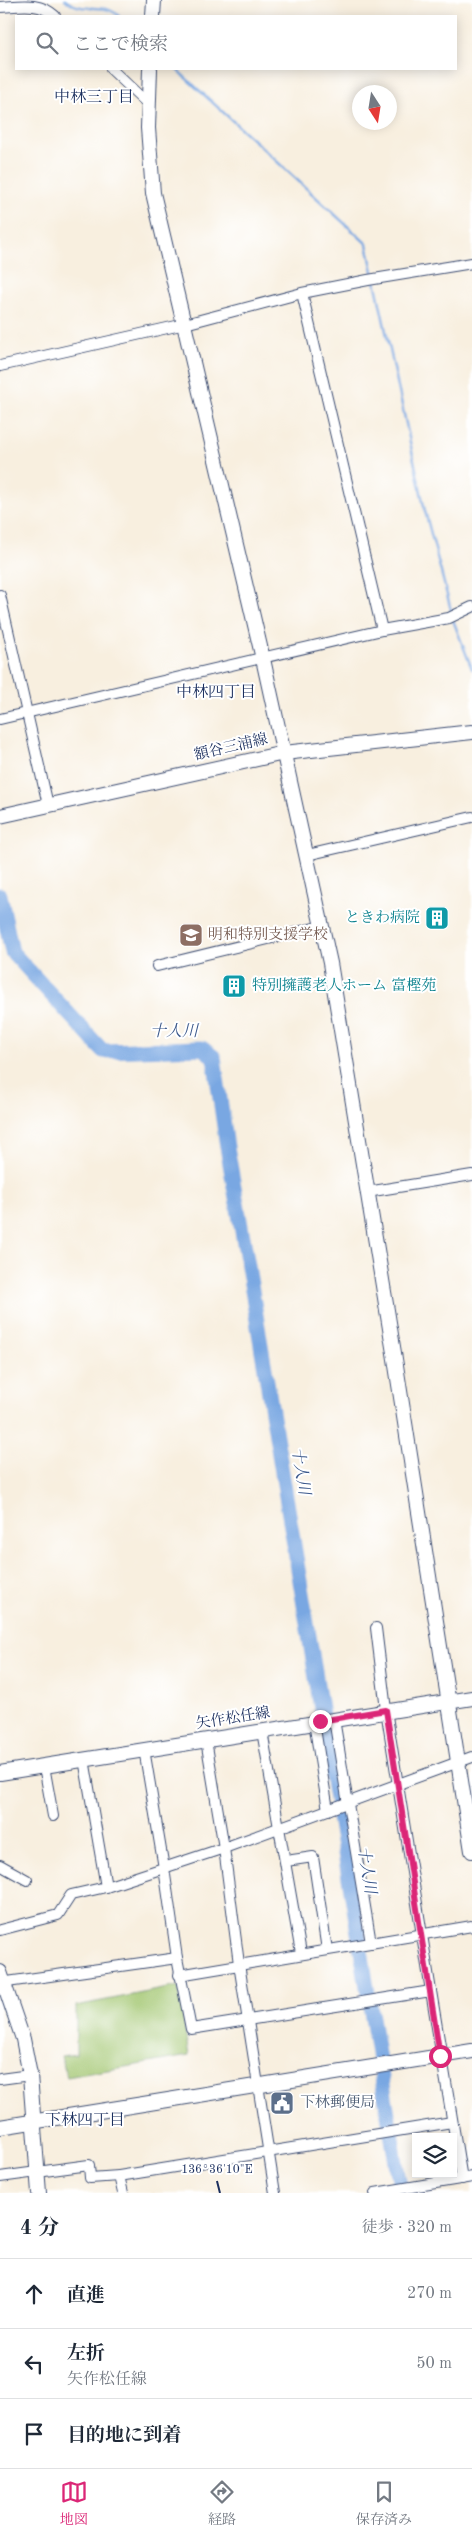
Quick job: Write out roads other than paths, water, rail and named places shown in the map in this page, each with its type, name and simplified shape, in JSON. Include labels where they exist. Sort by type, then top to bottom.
[{"type":"street","points":[[153,15],[154,0]]},
{"type":"street","points":[[0,8],[30,5],[44,8],[54,15]]},
{"type":"street","points":[[112,70],[148,104]]},
{"type":"street","points":[[150,70],[148,104],[153,193],[263,659],[322,926],[367,1192],[448,1702],[465,1760],[472,1852]]},
{"type":"street","points":[[0,366],[185,324],[302,294],[368,280],[472,263]]},
{"type":"street","points":[[302,294],[382,630]]},
{"type":"street","points":[[0,595],[48,805]]},
{"type":"street","points":[[0,719],[382,630],[453,616],[472,607]]},
{"type":"street","name":"額谷三浦線","points":[[0,816],[284,753],[472,732]]},
{"type":"street","points":[[307,855],[472,817]]},
{"type":"street","points":[[157,966],[322,926]]},
{"type":"street","points":[[367,1192],[472,1175]]},
{"type":"street","points":[[375,2193],[467,2178],[452,2122],[440,2056],[386,1710],[376,1628]]},
{"type":"street","name":"矢作松任線","points":[[0,1773],[386,1710],[472,1698]]},
{"type":"street","points":[[324,1721],[337,1806]]},
{"type":"street","points":[[324,1721],[337,1806],[364,1945]]},
{"type":"street","points":[[262,1731],[301,1953]]},
{"type":"street","points":[[206,1740],[224,1848],[238,1964],[275,2193]]},
{"type":"street","points":[[144,1749],[164,1868],[179,1975],[191,2029],[431,1991]]},
{"type":"street","points":[[84,1759],[106,1888]]},
{"type":"street","points":[[0,1930],[58,1915],[71,1895],[106,1888],[224,1848],[465,1760]]},
{"type":"street","points":[[44,1766],[53,1816]]},
{"type":"street","points":[[286,1861],[313,1857],[328,1950]]},
{"type":"street","points":[[0,1865],[27,1880]]},
{"type":"street","points":[[179,1975],[301,1953],[364,1945],[472,1926]]},
{"type":"street","points":[[39,2193],[30,2075],[23,2039],[1,1979],[177,1958]]},
{"type":"street","points":[[0,2128],[472,2051]]},
{"type":"street","points":[[0,2079],[30,2075]]},
{"type":"street","points":[[0,2177],[38,2170],[89,2165],[90,2178],[120,2176],[452,2122]]},
{"type":"street","points":[[120,2176],[123,2193]]},
{"type":"waterway","points":[[65,0],[80,7],[107,9],[118,15]]},
{"type":"waterway","points":[[177,70],[367,244],[374,276]]},
{"type":"waterway","points":[[375,281],[425,511],[452,614]]},
{"type":"waterway","points":[[453,620],[472,669]]},
{"type":"waterway","name":"十人川","points":[[0,895],[12,952],[103,1051],[202,1048],[214,1057],[227,1147],[401,2193]]},
{"type":"place","name":"ときわ病院","points":[[437,918]]},
{"type":"place","name":"明和特別支援学校","points":[[191,935]]},
{"type":"place","name":"特別擁護老人ホーム 富樫苑","points":[[234,986]]},
{"type":"place","name":"下林郵便局","points":[[282,2103]]},
{"type":"district","name":"中林三丁目","points":[[94,98]]},
{"type":"district","name":"中林四丁目","points":[[216,693]]},
{"type":"district","name":"下林四丁目","points":[[85,2121]]}]
